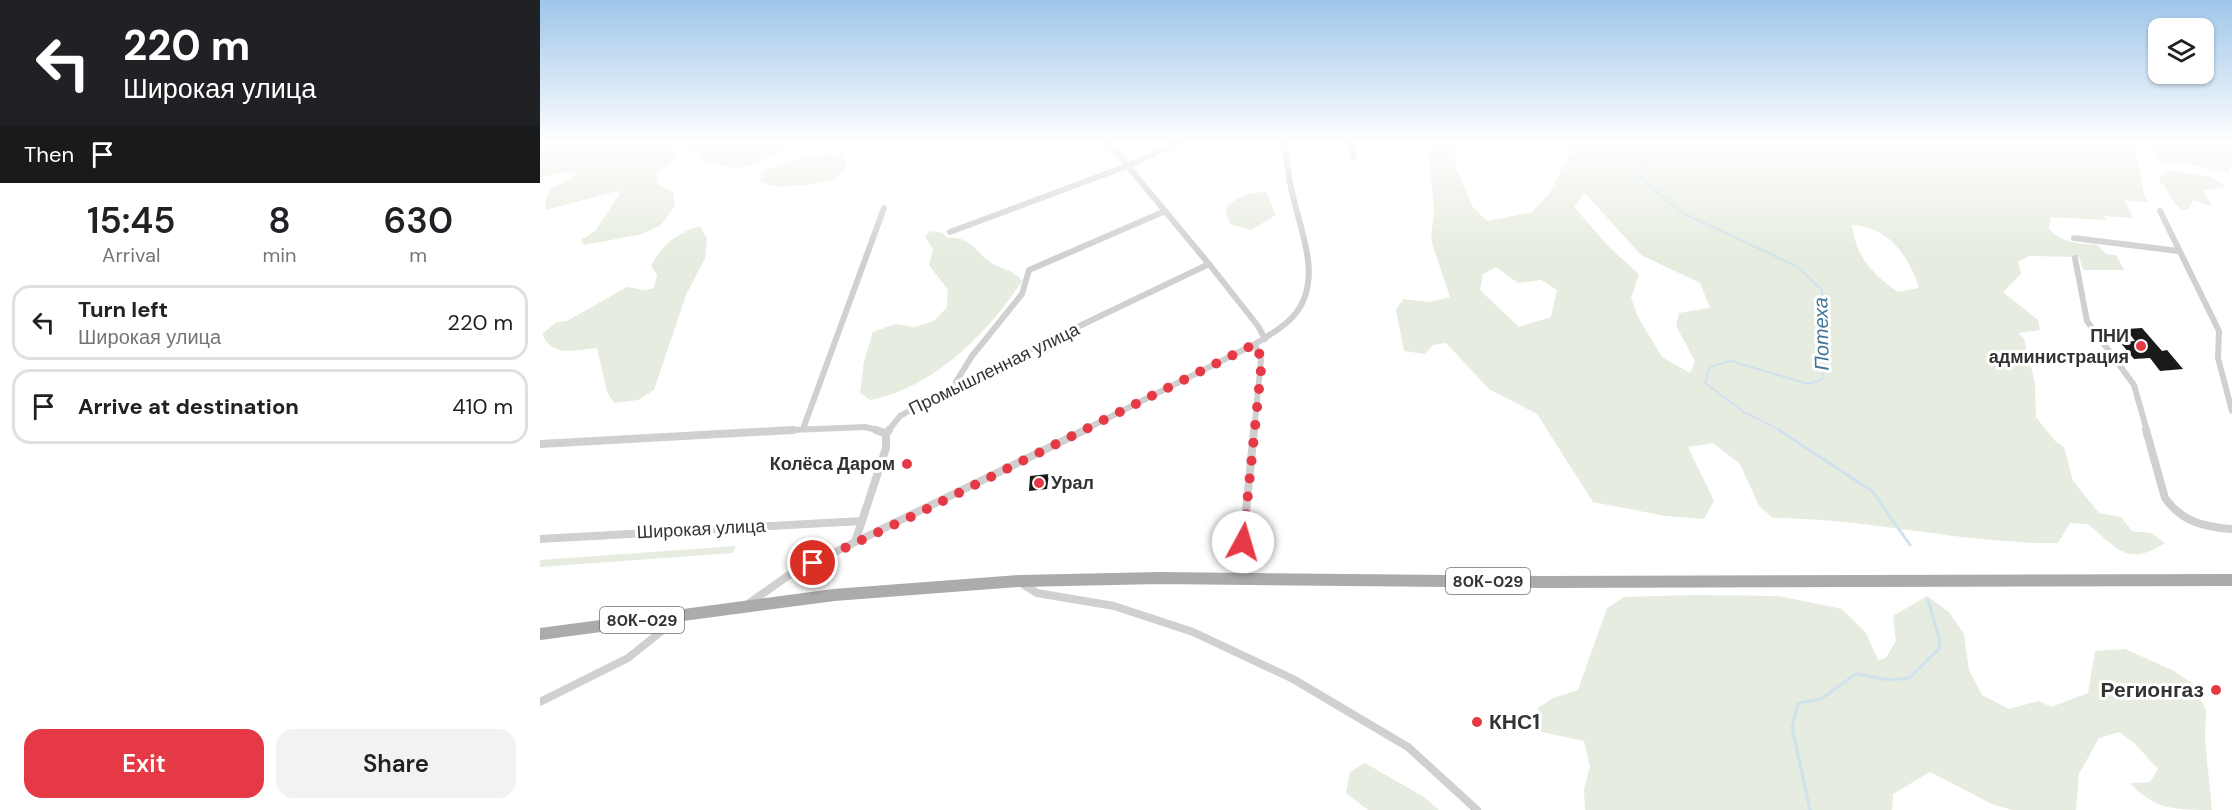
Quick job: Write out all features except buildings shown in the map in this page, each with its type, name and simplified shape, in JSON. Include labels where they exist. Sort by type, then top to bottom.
[{"type":"main road","name":"80К-029","points":[[540,634],[834,595],[1019,581],[1160,578],[1543,582],[2232,580]]},
{"type":"street","points":[[950,232],[1093,179]]},
{"type":"street","points":[[1137,179],[1209,264],[1258,326],[1265,339]]},
{"type":"street","points":[[745,606],[792,573],[931,507],[1265,339],[1295,314],[1306,298],[1311,282],[1308,254],[1289,179]]},
{"type":"street","points":[[803,429],[884,208]]},
{"type":"street","points":[[2160,211],[2219,331],[2218,358],[2232,411]]},
{"type":"street","points":[[954,386],[972,356],[1022,294],[1029,270],[1163,212]]},
{"type":"street","points":[[2074,238],[2178,251]]},
{"type":"street","points":[[2075,258],[2087,321],[2134,385],[2172,510],[2194,524],[2232,529]]},
{"type":"street","name":"Промышленная улица","points":[[886,434],[900,416],[954,386],[1209,264]]},
{"type":"street","points":[[1243,542],[1262,360],[1255,344]]},
{"type":"street","points":[[2223,382],[2232,383]]},
{"type":"street","points":[[540,444],[803,429],[865,427],[882,431],[886,434],[886,448],[855,542]]},
{"type":"street","name":"Широкая улица","points":[[540,539],[862,521]]},
{"type":"street","points":[[1019,581],[1037,593],[1114,606],[1193,632],[1293,679],[1408,747],[1477,810]]},
{"type":"street","points":[[540,702],[628,658],[681,615]]},
{"type":"shaded area","points":[[569,179],[657,179],[658,184],[673,192],[675,206],[661,225],[642,234],[584,245],[581,240],[595,231],[619,195],[617,191],[546,210],[545,200],[552,188]]},
{"type":"shaded area","points":[[760,179],[833,179],[816,184],[780,187],[759,182]]},
{"type":"shaded area","points":[[1431,179],[1461,179],[1473,207],[1487,221],[1532,212],[1549,194],[1557,179],[2141,179],[2144,195],[2148,202],[2124,200],[2133,218],[2104,216],[2106,220],[2051,217],[2049,228],[2053,233],[2065,240],[2098,245],[2106,254],[2116,255],[2124,270],[2083,270],[2079,257],[2029,256],[2018,262],[2021,274],[2003,292],[2038,320],[2040,330],[2019,333],[2024,339],[2035,383],[2036,417],[2056,442],[2064,447],[2073,481],[2099,513],[2121,517],[2132,531],[2151,533],[2165,543],[2141,554],[2131,554],[2115,547],[2088,524],[2070,523],[2058,543],[1986,540],[1844,522],[1773,518],[1759,506],[1740,464],[1713,443],[1688,447],[1714,501],[1704,519],[1665,516],[1593,502],[1537,414],[1489,389],[1446,343],[1433,345],[1425,354],[1404,351],[1396,310],[1403,299],[1429,302],[1450,297],[1431,240],[1434,209]],"holes":[[[1585,193],[1641,255],[1700,283],[1710,308],[1679,313],[1676,326],[1695,361],[1690,373],[1662,357],[1638,317],[1631,298],[1639,274],[1610,248],[1574,207]],[[1852,225],[1865,227],[1887,237],[1903,254],[1919,288],[1898,292],[1873,271],[1861,256]],[[1496,267],[1518,283],[1541,280],[1557,290],[1551,317],[1519,327],[1480,290],[1483,274]]]},
{"type":"shaded area","points":[[2214,179],[2226,186],[2203,191],[2212,206],[2193,200],[2189,209],[2182,210],[2159,180]]},
{"type":"shaded area","points":[[1266,192],[1276,215],[1251,230],[1230,224],[1225,210],[1229,205],[1243,196]]},
{"type":"shaded area","points":[[700,226],[707,238],[705,258],[686,295],[654,390],[638,400],[614,403],[607,392],[597,348],[558,350],[546,342],[542,334],[557,322],[567,321],[627,287],[645,290],[654,288],[657,275],[651,266],[660,252],[677,236]]},
{"type":"shaded area","points":[[931,231],[943,233],[948,238],[968,242],[987,260],[1012,272],[1022,281],[993,320],[957,356],[916,384],[894,394],[870,400],[860,393],[864,361],[873,332],[895,324],[915,327],[934,321],[947,307],[948,290],[929,265],[933,250],[925,236]]},
{"type":"shaded area","points":[[736,546],[733,553],[540,567],[540,560]]},
{"type":"shaded area","points":[[1779,596],[1842,609],[1866,633],[1878,660],[1886,658],[1896,641],[1893,616],[1927,596],[1949,612],[1964,634],[1969,670],[1982,695],[2009,709],[2039,701],[2051,707],[2088,693],[2095,651],[2125,649],[2172,670],[2192,683],[2206,710],[2205,740],[2212,810],[2167,807],[2148,799],[2139,792],[2130,783],[2150,782],[2158,769],[2134,743],[2119,732],[2099,738],[2079,774],[2076,810],[2013,810],[1992,804],[1930,772],[1893,794],[1892,810],[1585,810],[1584,789],[1590,767],[1584,741],[1541,732],[1538,708],[1553,698],[1578,690],[1607,608],[1624,597]]},
{"type":"shaded area","points":[[1365,763],[1424,797],[1439,810],[1368,810],[1346,793],[1350,772]]},
{"type":"waterway","name":"Потеха","points":[[1641,179],[1681,212],[1798,267],[1822,290],[1825,354],[1823,379],[1808,384],[1731,361],[1710,367],[1705,383],[1744,412],[1782,431]]},
{"type":"waterway","name":"Потеха","points":[[1779,430],[1872,491],[1910,545]]},
{"type":"waterway","name":"Потеха","points":[[1810,810],[1792,727],[1798,703],[1821,699],[1856,674],[1890,680],[1909,678],[1939,649],[1940,641],[1928,600]]},
{"type":"place","name":"ПНИ администрация","points":[[2141,346]]},
{"type":"place","name":"Колёса Даром","points":[[907,464]]},
{"type":"place","name":"Урал","points":[[1039,483]]},
{"type":"place","name":"Регионгаз","points":[[2216,690]]},
{"type":"place","name":"КНС1","points":[[1477,722]]},
{"type":"route","points":[[813,563],[921,512],[1255,344],[1262,360],[1243,542]]}]
